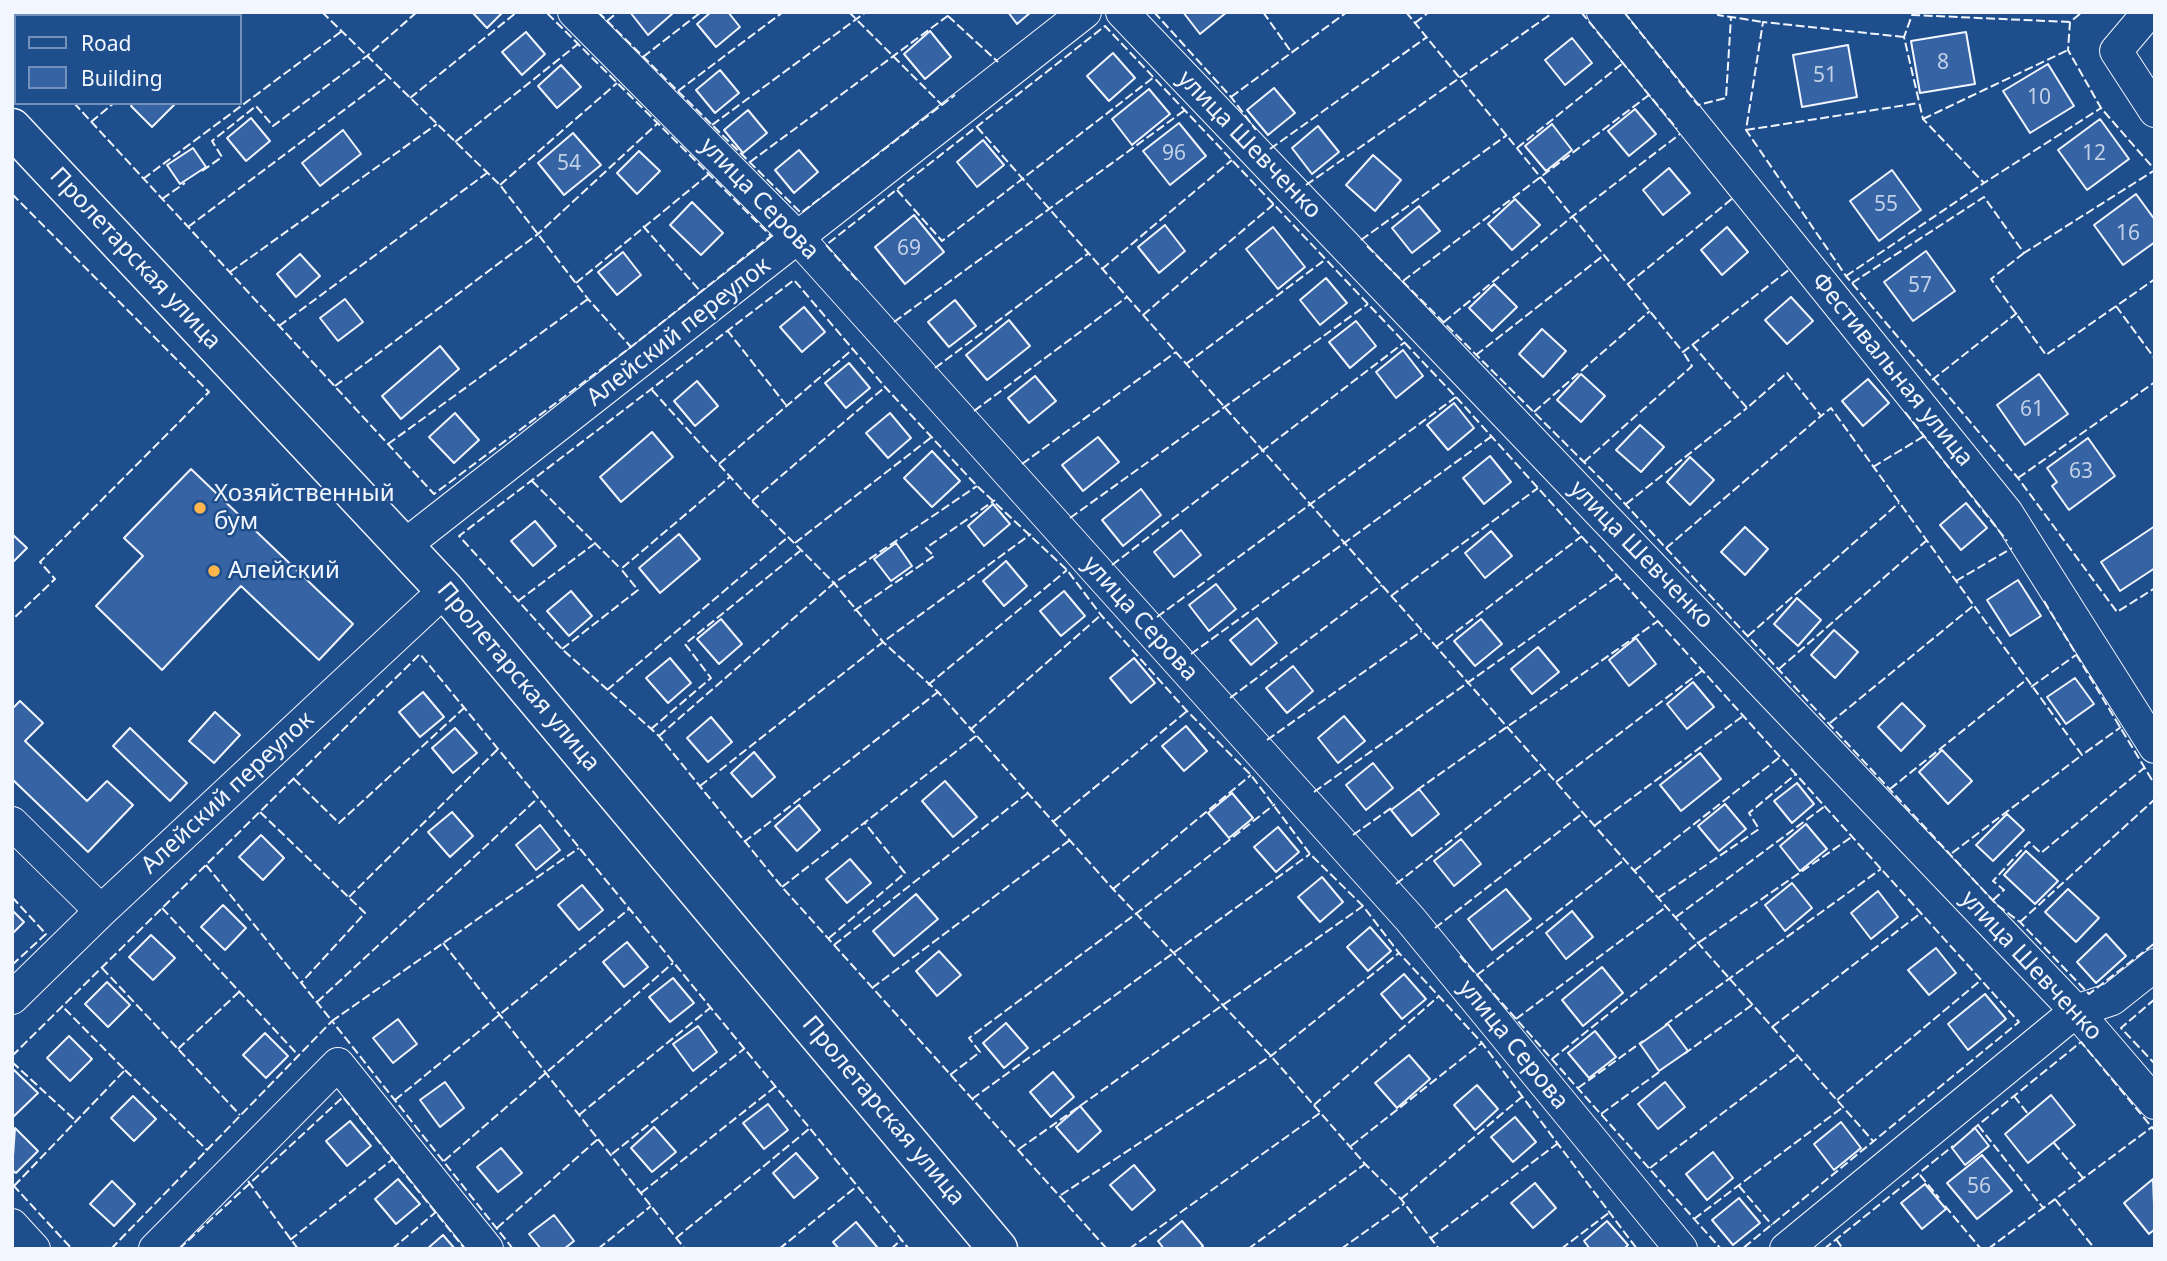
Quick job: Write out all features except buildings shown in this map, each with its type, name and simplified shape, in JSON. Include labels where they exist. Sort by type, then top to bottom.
[{"type":"main road","name":"Пролетарская улица","points":[[12,128],[445,590],[998,1249]]},
{"type":"street","name":"улица Серова","points":[[573,12],[799,239],[1410,919],[1681,1249]]},
{"type":"street","name":"Алейский переулок","points":[[404,546],[799,239],[1085,12]]},
{"type":"street","name":"улица Шевченко","points":[[1122,12],[2076,1011],[2155,1103]]},
{"type":"street","name":"Фестивальная улица","points":[[1603,12],[2007,513],[2155,747]]},
{"type":"street","points":[[2149,12],[2116,51],[2155,111]]},
{"type":"street","name":"Алейский переулок","points":[[12,998],[101,911],[445,590]]},
{"type":"street","points":[[12,823],[101,911]]},
{"type":"street","points":[[1786,1249],[2076,1011],[2112,999],[2155,965]]},
{"type":"street","points":[[155,1249],[338,1064],[488,1249]]},
{"type":"street","points":[[12,1225],[34,1249]]},
{"type":"fence","points":[[322,12],[500,185],[588,299],[631,347]]},
{"type":"fence","points":[[202,171],[222,157],[212,141],[256,106],[273,126],[367,56],[417,12]]},
{"type":"fence","points":[[410,98],[517,12]]},
{"type":"fence","points":[[76,105],[434,494],[631,347],[771,236],[546,12]]},
{"type":"fence","points":[[598,12],[801,213],[955,95]]},
{"type":"fence","points":[[607,21],[618,12]]},
{"type":"fence","points":[[643,57],[701,12]]},
{"type":"fence","points":[[678,91],[783,12]]},
{"type":"fence","points":[[849,12],[942,105]]},
{"type":"fence","points":[[712,125],[866,12]]},
{"type":"fence","points":[[750,162],[953,12]]},
{"type":"fence","points":[[1154,12],[1231,97],[1256,130]]},
{"type":"fence","points":[[1263,12],[1292,53]]},
{"type":"fence","points":[[1231,97],[1347,12]]},
{"type":"fence","points":[[1406,12],[1683,352],[1790,269]]},
{"type":"fence","points":[[1415,23],[1429,12]]},
{"type":"fence","points":[[1306,185],[1554,12]]},
{"type":"fence","points":[[1581,12],[1677,129]]},
{"type":"fence","points":[[1624,12],[1698,105],[1726,98],[1731,17]]},
{"type":"fence","points":[[1717,12],[1718,15],[1763,22]]},
{"type":"fence","points":[[1852,283],[1984,197],[2024,253],[2155,170],[2101,108],[2068,50],[2070,22],[2082,12]]},
{"type":"fence","points":[[2070,22],[1912,15],[1904,37],[1923,119],[1984,183],[2101,108]]},
{"type":"fence","points":[[948,16],[998,62]]},
{"type":"fence","points":[[1904,37],[1763,22],[1746,130],[1846,276],[2018,478],[2117,612],[2155,588]]},
{"type":"fence","points":[[857,280],[826,245],[1105,26],[1456,397],[2019,1022],[1742,1249]]},
{"type":"fence","points":[[143,179],[342,31]]},
{"type":"fence","points":[[1270,149],[1427,37]]},
{"type":"fence","points":[[455,142],[578,44]]},
{"type":"fence","points":[[1923,119],[2068,50]]},
{"type":"fence","points":[[1517,148],[1623,63]]},
{"type":"fence","points":[[188,227],[388,77]]},
{"type":"fence","points":[[897,190],[942,241],[1154,77]]},
{"type":"fence","points":[[500,185],[617,83]]},
{"type":"fence","points":[[1403,281],[1649,95]]},
{"type":"fence","points":[[1746,130],[1919,103]]},
{"type":"fence","points":[[91,122],[112,105]]},
{"type":"fence","points":[[894,322],[1185,110]]},
{"type":"fence","points":[[335,386],[538,234],[658,123]]},
{"type":"fence","points":[[230,272],[437,124]]},
{"type":"fence","points":[[977,127],[1873,1141]]},
{"type":"fence","points":[[1444,322],[1573,216],[1680,134]]},
{"type":"fence","points":[[1361,240],[1507,135]]},
{"type":"fence","points":[[1102,269],[1232,160]]},
{"type":"fence","points":[[279,326],[487,173]]},
{"type":"fence","points":[[576,283],[709,174]]},
{"type":"fence","points":[[162,199],[185,183]]},
{"type":"fence","points":[[1846,276],[1984,183]]},
{"type":"fence","points":[[12,194],[209,392],[40,562],[55,579],[12,620]]},
{"type":"fence","points":[[1628,284],[1733,198]]},
{"type":"fence","points":[[1143,315],[1274,204]]},
{"type":"fence","points":[[643,226],[701,292]]},
{"type":"fence","points":[[1367,246],[1614,492],[1997,905],[2020,922],[2089,994],[2155,943]]},
{"type":"fence","points":[[935,368],[1089,253]]},
{"type":"fence","points":[[2024,253],[1991,279],[2046,355],[2155,279]]},
{"type":"fence","points":[[1476,355],[1604,255]]},
{"type":"fence","points":[[1186,364],[1326,259]]},
{"type":"fence","points":[[1107,1249],[782,887],[659,736],[562,649],[459,536],[794,280],[885,387],[977,486],[1067,570],[1101,615],[1187,711],[1251,775],[1310,854],[1363,906],[1399,953],[1482,1043],[1637,1249]]},
{"type":"fence","points":[[974,411],[1127,297]]},
{"type":"fence","points":[[388,444],[588,299]]},
{"type":"fence","points":[[1070,518],[1368,304]]},
{"type":"fence","points":[[2116,306],[2155,359]]},
{"type":"fence","points":[[1534,412],[1650,311]]},
{"type":"fence","points":[[1932,380],[2017,313]]},
{"type":"fence","points":[[727,330],[786,405]]},
{"type":"fence","points":[[1112,565],[1405,342]]},
{"type":"fence","points":[[1692,344],[1747,408],[1787,373],[1821,416],[1831,408],[2082,755],[2121,727]]},
{"type":"fence","points":[[719,464],[853,349]]},
{"type":"fence","points":[[1022,464],[1176,352]]},
{"type":"fence","points":[[1584,462],[1692,366],[1683,352]]},
{"type":"fence","points":[[2018,478],[2155,382]]},
{"type":"fence","points":[[752,501],[885,387]]},
{"type":"fence","points":[[652,390],[752,501],[834,583],[883,642],[938,692],[1113,889],[1271,1056],[1365,1164],[1401,1199],[1439,1249]]},
{"type":"fence","points":[[1157,617],[1456,397]]},
{"type":"fence","points":[[1626,504],[1747,408]]},
{"type":"fence","points":[[1905,412],[2007,541]]},
{"type":"fence","points":[[1666,548],[1821,416]]},
{"type":"fence","points":[[795,543],[933,436]]},
{"type":"fence","points":[[1191,654],[1492,436]]},
{"type":"fence","points":[[1873,467],[1924,436]]},
{"type":"fence","points":[[562,649],[638,590],[621,569],[731,476]]},
{"type":"fence","points":[[532,481],[621,569]]},
{"type":"fence","points":[[659,736],[834,583],[977,486]]},
{"type":"fence","points":[[1391,596],[1538,488]]},
{"type":"fence","points":[[854,611],[934,556],[926,548],[995,500]]},
{"type":"fence","points":[[1748,636],[1899,503]]},
{"type":"fence","points":[[700,786],[883,642],[1031,534]]},
{"type":"fence","points":[[1436,647],[1582,536]]},
{"type":"fence","points":[[607,690],[788,537]]},
{"type":"fence","points":[[1779,669],[1926,541]]},
{"type":"fence","points":[[518,601],[594,544]]},
{"type":"fence","points":[[1956,581],[2012,548]]},
{"type":"fence","points":[[651,729],[711,678],[685,644],[800,551]]},
{"type":"fence","points":[[928,685],[1067,570]]},
{"type":"fence","points":[[1314,792],[1618,576]]},
{"type":"fence","points":[[1230,698],[1382,585]]},
{"type":"fence","points":[[2044,601],[2155,785]]},
{"type":"fence","points":[[1830,723],[1973,606]]},
{"type":"fence","points":[[970,730],[1101,615]]},
{"type":"fence","points":[[1417,790],[1658,621]]},
{"type":"fence","points":[[1267,740],[1422,631]]},
{"type":"fence","points":[[12,1056],[420,654],[909,1249]]},
{"type":"fence","points":[[2031,687],[2076,655]]},
{"type":"fence","points":[[1556,782],[1703,670]]},
{"type":"fence","points":[[1890,789],[2026,680]]},
{"type":"fence","points":[[744,842],[938,692]]},
{"type":"fence","points":[[294,779],[339,823],[464,708]]},
{"type":"fence","points":[[1054,821],[1187,711]]},
{"type":"fence","points":[[1594,826],[1743,716]]},
{"type":"fence","points":[[782,887],[976,736]]},
{"type":"fence","points":[[349,897],[498,749]]},
{"type":"fence","points":[[1952,853],[2082,755]]},
{"type":"fence","points":[[1634,871],[1780,757]]},
{"type":"fence","points":[[1396,884],[1543,768]]},
{"type":"fence","points":[[1993,900],[2004,890],[1993,881],[2029,842],[2041,853],[2144,768]]},
{"type":"fence","points":[[1658,898],[1759,829],[1749,813],[1796,774]]},
{"type":"fence","points":[[1113,889],[1251,775]]},
{"type":"fence","points":[[834,945],[1028,793]]},
{"type":"fence","points":[[317,1002],[538,798]]},
{"type":"fence","points":[[2020,922],[2155,799]]},
{"type":"fence","points":[[950,1075],[980,1052],[969,1038],[1137,913],[1275,804]]},
{"type":"fence","points":[[1353,835],[1394,806]]},
{"type":"fence","points":[[1676,917],[1825,806]]},
{"type":"fence","points":[[260,812],[365,913],[301,983]]},
{"type":"fence","points":[[1435,928],[1583,813]]},
{"type":"fence","points":[[829,938],[905,873],[864,822]]},
{"type":"fence","points":[[1552,1059],[1698,943],[1853,836]]},
{"type":"fence","points":[[872,988],[1070,840]]},
{"type":"fence","points":[[206,865],[332,1021],[579,848]]},
{"type":"fence","points":[[972,1099],[1310,854]]},
{"type":"fence","points":[[1477,975],[1624,860]]},
{"type":"fence","points":[[1665,1025],[1881,869]]},
{"type":"fence","points":[[12,897],[46,934],[12,965]]},
{"type":"fence","points":[[1019,1149],[1363,906]]},
{"type":"fence","points":[[1516,1019],[1666,907]]},
{"type":"fence","points":[[162,908],[298,1055]]},
{"type":"fence","points":[[395,1100],[629,909]]},
{"type":"fence","points":[[1772,1027],[1921,913]]},
{"type":"fence","points":[[443,943],[685,1249]]},
{"type":"fence","points":[[1061,1195],[1271,1056],[1399,953]]},
{"type":"fence","points":[[1460,956],[1721,1249]]},
{"type":"fence","points":[[444,1161],[673,963]]},
{"type":"fence","points":[[102,968],[240,1115]]},
{"type":"fence","points":[[1837,1100],[1981,980]]},
{"type":"fence","points":[[178,1049],[239,992]]},
{"type":"fence","points":[[1314,1105],[1438,997]]},
{"type":"fence","points":[[2155,999],[2121,1028],[2155,1064]]},
{"type":"fence","points":[[1684,1054],[1752,1005]]},
{"type":"fence","points":[[14,1186],[125,1070],[62,1006]]},
{"type":"fence","points":[[579,1115],[710,1008]]},
{"type":"fence","points":[[111,1249],[332,1021],[513,1249]]},
{"type":"fence","points":[[1578,1088],[1643,1041]]},
{"type":"fence","points":[[1972,1130],[2081,1042],[2155,1131]]},
{"type":"fence","points":[[1351,1146],[1482,1043]]},
{"type":"fence","points":[[612,1154],[745,1048]]},
{"type":"fence","points":[[1650,1168],[1798,1056]]},
{"type":"fence","points":[[12,1062],[76,1121]]},
{"type":"fence","points":[[125,1070],[207,1150]]},
{"type":"fence","points":[[1601,1114],[1662,1070]]},
{"type":"fence","points":[[641,1193],[775,1087]]},
{"type":"fence","points":[[1401,1199],[1523,1096]]},
{"type":"fence","points":[[2014,1096],[2028,1114]]},
{"type":"fence","points":[[179,1249],[343,1097],[465,1249]]},
{"type":"fence","points":[[1694,1219],[1843,1107]]},
{"type":"fence","points":[[1129,1249],[1320,1113]]},
{"type":"fence","points":[[1978,1125],[2044,1209]]},
{"type":"fence","points":[[1988,1249],[2152,1127]]},
{"type":"fence","points":[[676,1238],[809,1129]]},
{"type":"fence","points":[[497,1228],[598,1139]]},
{"type":"fence","points":[[2054,1143],[2083,1178]]},
{"type":"fence","points":[[1431,1238],[1557,1144]]},
{"type":"fence","points":[[1824,1249],[1953,1146]]},
{"type":"fence","points":[[290,1240],[393,1159]]},
{"type":"fence","points":[[1248,1249],[1365,1164]]},
{"type":"fence","points":[[1920,1175],[1939,1198]]},
{"type":"fence","points":[[248,1181],[298,1249]]},
{"type":"fence","points":[[13,1185],[72,1249]]},
{"type":"fence","points":[[1739,1186],[1772,1225]]},
{"type":"fence","points":[[779,1249],[856,1187]]},
{"type":"fence","points":[[2055,1199],[2095,1249]]},
{"type":"fence","points":[[1341,1249],[1404,1204]]},
{"type":"fence","points":[[598,1249],[651,1206]]},
{"type":"fence","points":[[1945,1206],[1981,1249]]},
{"type":"fence","points":[[392,1249],[436,1212]]},
{"type":"fence","points":[[1561,1249],[1610,1212]]},
{"type":"fence","points":[[891,1249],[902,1239]]},
{"type":"fence","points":[[1836,1239],[1843,1249]]},
{"type":"place","name":"Хозяйственный бум","points":[[200,508]]},
{"type":"place","name":"Алейский","points":[[214,571]]}]
